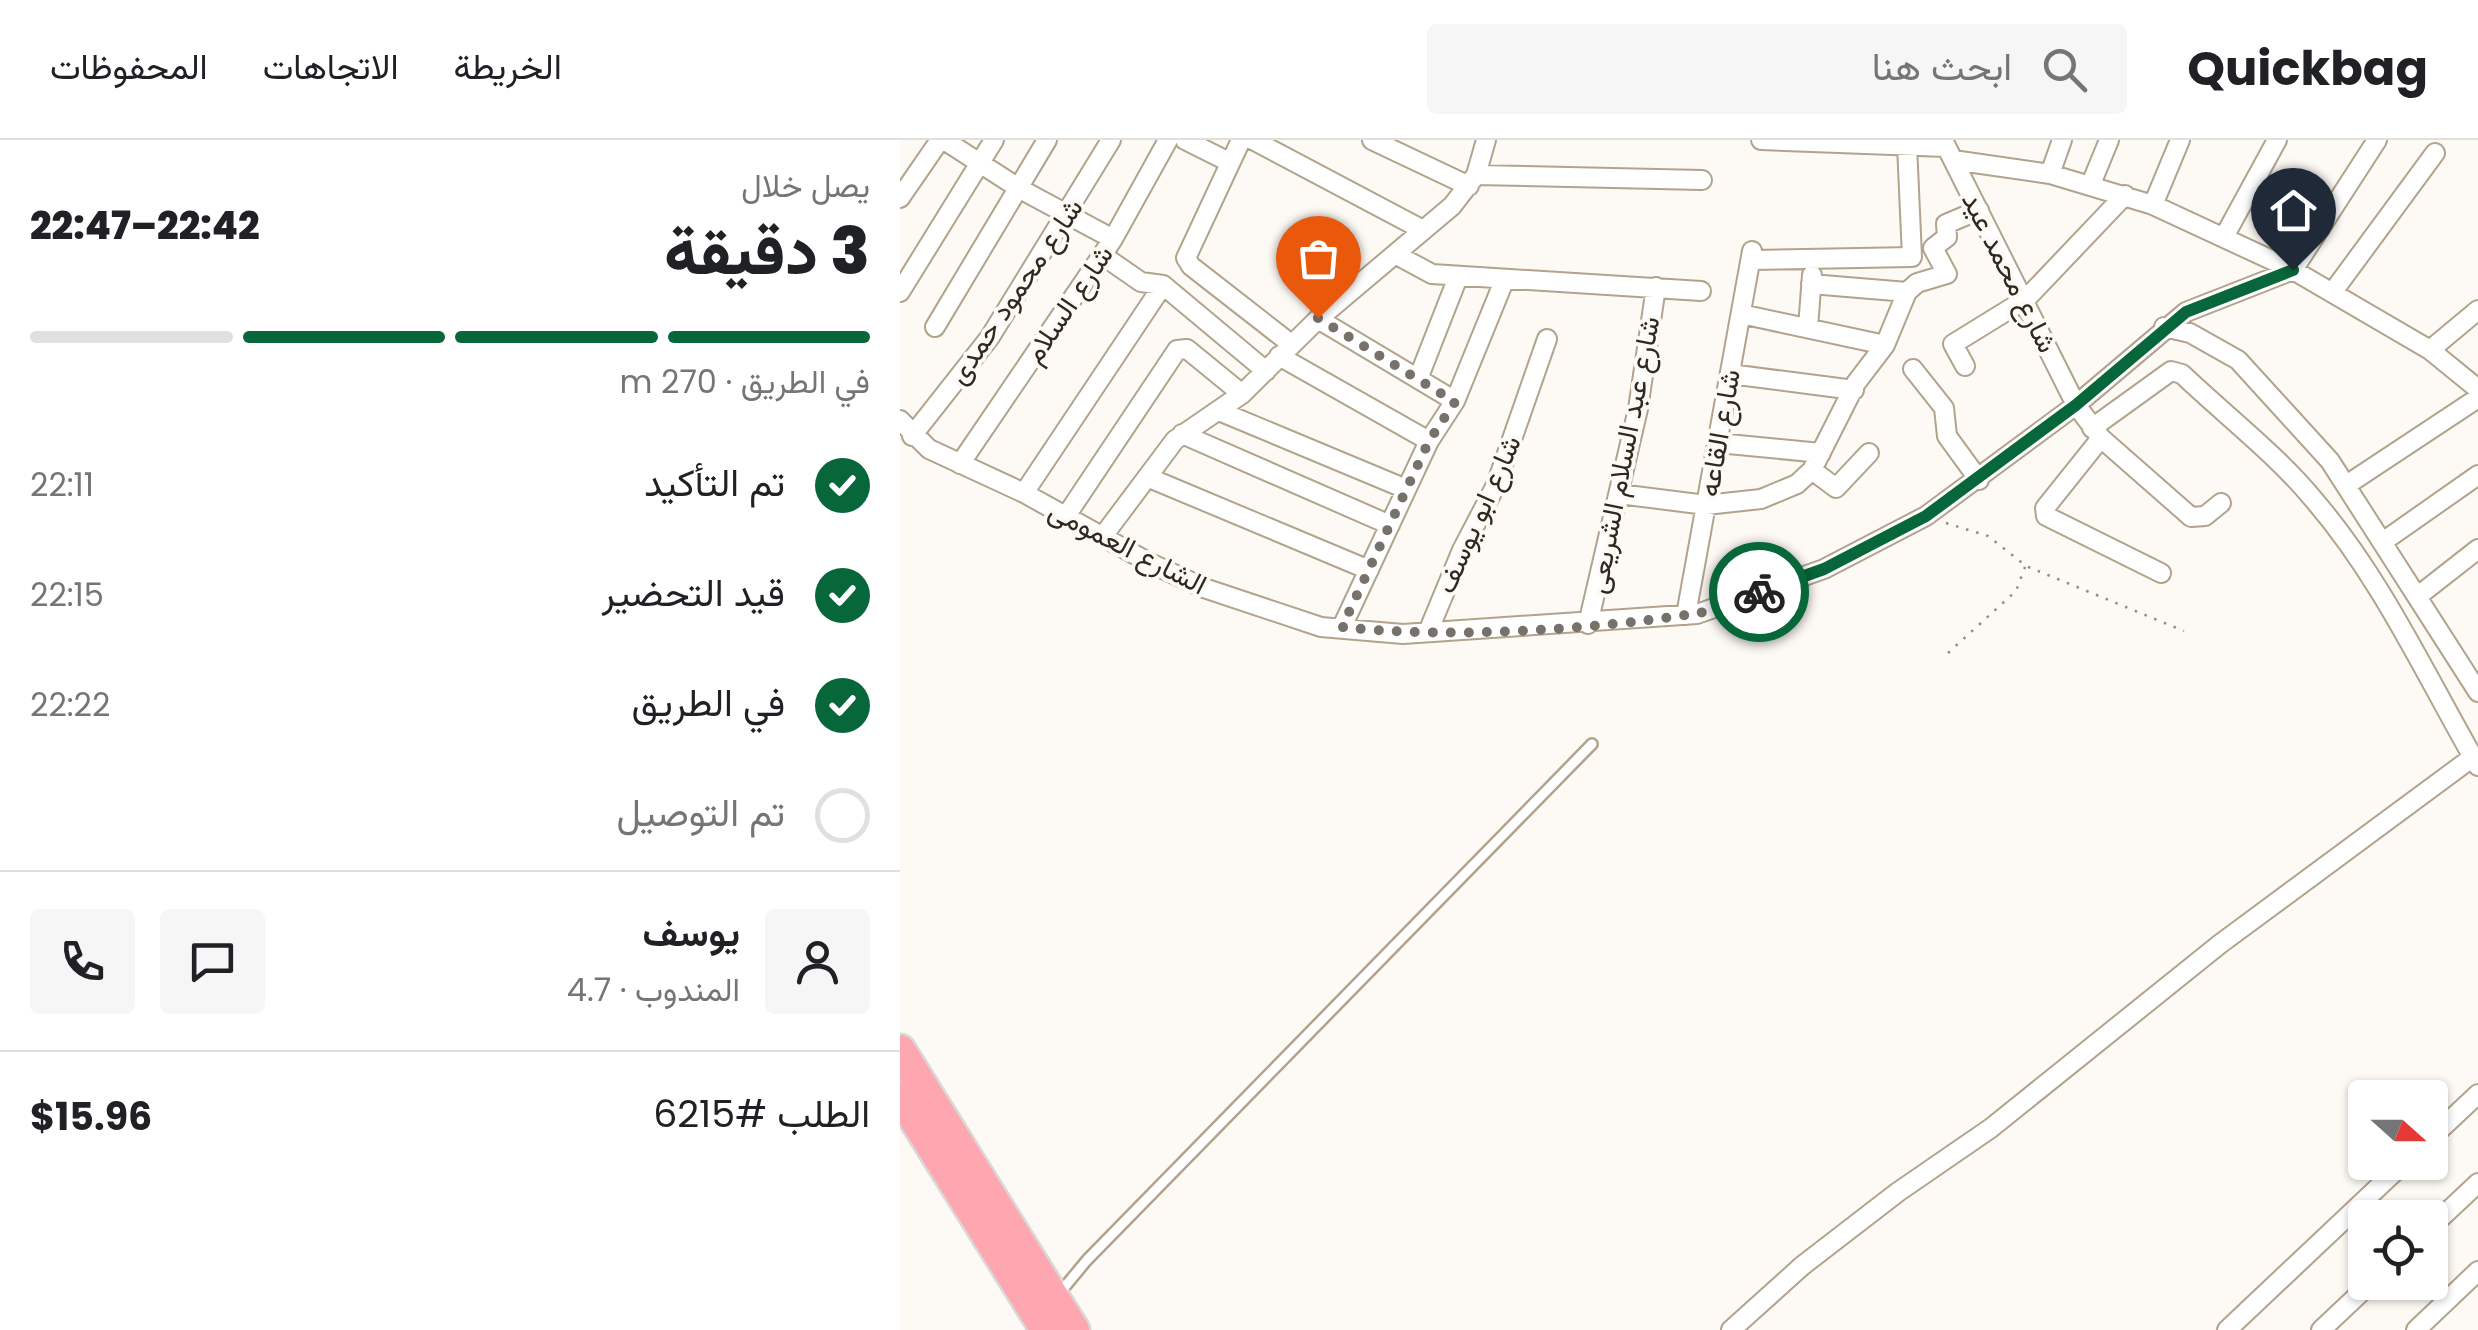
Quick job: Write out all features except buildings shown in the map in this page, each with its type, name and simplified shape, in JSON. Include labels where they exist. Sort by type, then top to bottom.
[{"type":"main road","points":[[900,1050],[1074,1330]]},
{"type":"main road","points":[[900,1096],[1046,1330]]},
{"type":"street","points":[[900,198],[942,140],[1067,216],[1107,247],[1141,282],[1163,285],[1266,371]]},
{"type":"street","points":[[900,292],[994,140]]},
{"type":"street","points":[[935,327],[1047,140]]},
{"type":"street","name":"شارع محمود حمدى","points":[[904,427],[990,337],[1110,140]]},
{"type":"street","name":"شارع السلام","points":[[960,464],[1107,247],[1168,140]]},
{"type":"street","points":[[1186,140],[1229,162]]},
{"type":"street","points":[[1241,140],[1186,258],[1285,350],[1429,441]]},
{"type":"street","points":[[1253,140],[1423,230]]},
{"type":"street","points":[[1372,140],[1472,180],[1702,180]]},
{"type":"street","points":[[1103,536],[1182,434],[1242,394],[1318,318],[1423,230],[1472,180],[1486,140]]},
{"type":"street","points":[[1761,140],[1947,149],[2126,195],[2293,270],[2430,350],[2471,369],[2478,389]]},
{"type":"street","points":[[2050,174],[2062,140]]},
{"type":"street","points":[[2091,184],[2109,140]]},
{"type":"street","points":[[2153,205],[2180,140]]},
{"type":"street","points":[[2224,237],[2277,140]]},
{"type":"street","points":[[2293,270],[2377,140]]},
{"type":"street","points":[[1808,328],[1813,259],[1912,257],[1906,145]]},
{"type":"street","name":"شارع محمد عيد","points":[[1947,149],[2026,299],[2076,405],[2096,433],[2191,517],[2206,516],[2221,503]]},
{"type":"street","points":[[2332,293],[2436,152]]},
{"type":"street","points":[[1965,366],[1952,344],[2026,299],[2126,195]]},
{"type":"street","points":[[1619,494],[1706,505],[1780,494],[1812,470],[1854,390],[1886,345],[1907,292],[1916,284],[1948,274],[1934,246],[1948,237],[1948,222],[1979,210]]},
{"type":"street","points":[[1395,254],[1424,272],[1458,277],[1701,291]]},
{"type":"street","name":"شارع القاعه","points":[[1686,615],[1752,256],[1813,259]]},
{"type":"street","name":"الشارع العمومى","points":[[904,427],[960,464],[1024,493],[1204,588],[1320,626],[1428,632],[1686,615],[1824,569],[1926,516],[2076,405],[2164,326],[2209,300],[2293,270]]},
{"type":"street","points":[[1418,379],[1458,277]]},
{"type":"street","points":[[1342,627],[1429,441],[1455,402],[1504,281]]},
{"type":"street","points":[[1811,284],[1907,292]]},
{"type":"street","points":[[1024,493],[1163,285]]},
{"type":"street","name":"شارع عبد السلام الشريعى","points":[[1588,624],[1644,380],[1656,287]]},
{"type":"street","points":[[2430,350],[2478,310]]},
{"type":"street","points":[[1741,314],[1886,345]]},
{"type":"street","points":[[1318,318],[1455,402]]},
{"type":"street","points":[[2164,326],[2202,339],[2238,360],[2258,378],[2348,484],[2478,692]]},
{"type":"street","name":"شارع ابو يوسف","points":[[1428,632],[1456,564],[1502,472],[1547,339]]},
{"type":"street","points":[[1066,516],[1177,350],[1187,348],[1242,394]]},
{"type":"street","points":[[1913,369],[1944,408],[1947,436],[1979,480]]},
{"type":"street","points":[[1730,1330],[1802,1266],[1898,1192],[1992,1128],[2220,944],[2475,762],[2376,585],[2345,538],[2312,496],[2182,374],[2171,371],[2096,433],[2045,508],[2046,516],[2162,573]]},
{"type":"street","points":[[1730,374],[1854,390]]},
{"type":"street","points":[[2348,484],[2478,398]]},
{"type":"street","points":[[1220,412],[1406,489]]},
{"type":"street","points":[[1182,434],[1390,525]]},
{"type":"street","points":[[1718,443],[1821,452]]},
{"type":"street","points":[[1812,470],[1837,488],[1869,454]]},
{"type":"street","points":[[2384,542],[2478,475]]},
{"type":"street","points":[[1147,477],[1369,570]]},
{"type":"street","points":[[2418,596],[2478,549]]},
{"type":"street","points":[[2448,1122],[2478,1094]]},
{"type":"street","points":[[2226,1330],[2386,1180]]},
{"type":"street","points":[[2448,1211],[2478,1183]]},
{"type":"street","points":[[2416,1330],[2478,1271]]},
{"type":"street","points":[[2322,1330],[2353,1300]]},
{"type":"lane","points":[[1055,1299],[1087,1260],[1592,744]]},
{"type":"path","points":[[1926,516],[1988,536],[2026,566],[2184,631]]},
{"type":"path","points":[[1948,654],[2016,591],[2026,566]]},
{"type":"way so far","points":[[1318,318],[1455,402],[1429,441],[1342,627],[1403,634],[1588,624],[1697,614],[1759,592]]},
{"type":"route","points":[[1759,592],[1824,569],[1926,516],[2076,405],[2164,326],[2209,300],[2293,270]]}]
